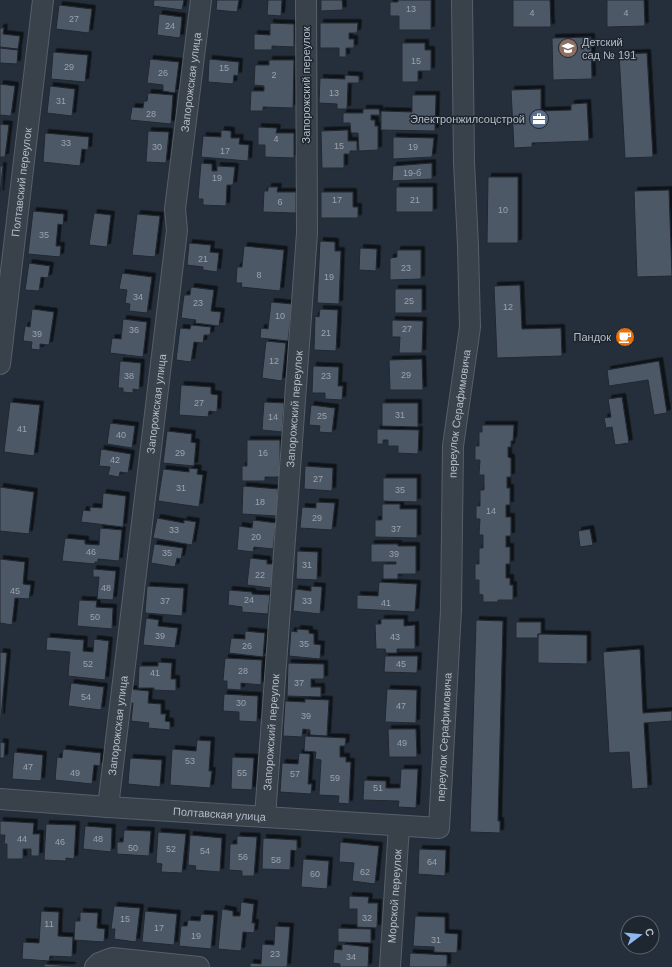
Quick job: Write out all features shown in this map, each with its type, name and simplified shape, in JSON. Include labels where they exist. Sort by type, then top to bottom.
[{"type":"street","name":"Полтавский переулок","points":[[0,364],[43,0]]},
{"type":"street","name":"Запорожская улица","points":[[108,808],[177,230],[175,209],[201,0]]},
{"type":"street","name":"Запорожский переулок","points":[[266,817],[307,233],[306,0]]},
{"type":"street","name":"переулок Серафимовича","points":[[439,828],[451,610],[453,446],[470,327],[464,162],[462,0]]},
{"type":"street","name":"Полтавская улица","points":[[0,799],[108,808],[439,828]]},
{"type":"street","name":"Морской переулок","points":[[390,967],[399,826]]},
{"type":"street","points":[[94,967],[99,963],[112,958],[199,967]]},
{"type":"building","points":[[154,0],[184,0],[182,10],[153,6]]},
{"type":"building","points":[[217,0],[239,0],[237,12],[216,10]]},
{"type":"building","points":[[268,0],[282,0],[281,16],[267,15]]},
{"type":"building","points":[[321,0],[342,0],[343,10],[321,11]]},
{"type":"building","points":[[398,0],[431,0],[431,30],[399,30],[399,16],[390,16],[390,2],[398,2]]},
{"type":"building","points":[[513,0],[550,0],[551,27],[513,27]]},
{"type":"building","points":[[607,0],[644,0],[645,26],[607,27]]},
{"type":"building","points":[[59,5],[92,9],[89,33],[56,29]]},
{"type":"building","points":[[159,14],[182,17],[180,38],[157,35]]},
{"type":"building","points":[[270,23],[294,24],[294,47],[272,46],[272,50],[254,50],[254,34],[270,35]]},
{"type":"building","points":[[320,23],[358,23],[357,33],[349,33],[349,39],[354,39],[354,48],[346,48],[346,57],[339,57],[339,48],[320,48]]},
{"type":"building","points":[[0,28],[4,28],[3,34],[20,36],[18,49],[0,47]]},
{"type":"building","points":[[591,37],[592,79],[553,80],[552,38]]},
{"type":"building","points":[[402,43],[425,43],[425,50],[431,50],[431,71],[418,71],[418,82],[402,82]]},
{"type":"building","points":[[0,48],[18,50],[17,64],[0,63]]},
{"type":"building","points":[[53,52],[88,55],[85,82],[51,79]]},
{"type":"building","points":[[647,53],[653,157],[625,158],[619,54]]},
{"type":"building","points":[[150,59],[179,62],[175,93],[163,91],[163,85],[147,83]]},
{"type":"building","points":[[209,59],[239,62],[238,76],[234,75],[233,84],[208,82]]},
{"type":"building","points":[[269,60],[294,60],[293,108],[263,107],[263,111],[250,111],[251,91],[264,91],[264,86],[254,85],[255,65],[269,65]]},
{"type":"building","points":[[345,75],[359,76],[359,83],[348,83],[347,109],[337,109],[337,104],[319,103],[320,78],[345,79]]},
{"type":"building","points":[[0,84],[15,86],[11,116],[0,115]]},
{"type":"building","points":[[50,86],[75,89],[72,116],[47,113]]},
{"type":"building","points":[[541,89],[541,111],[571,110],[571,104],[587,103],[589,141],[532,143],[532,147],[514,148],[511,90]]},
{"type":"building","points":[[148,93],[173,95],[171,124],[130,120],[132,107],[143,108],[144,101],[147,101]]},
{"type":"building","points":[[412,95],[436,95],[435,131],[381,130],[381,111],[412,112]]},
{"type":"building","points":[[363,109],[379,109],[380,115],[371,115],[371,120],[375,120],[375,126],[378,126],[378,150],[359,151],[358,133],[351,133],[350,123],[343,123],[343,113],[363,113]]},
{"type":"building","points":[[0,124],[9,125],[5,157],[0,157]]},
{"type":"building","points":[[258,127],[277,128],[276,133],[294,133],[294,158],[265,157],[265,145],[258,145]]},
{"type":"building","points":[[221,130],[231,131],[231,138],[240,138],[239,144],[249,145],[248,161],[201,157],[203,136],[221,137]]},
{"type":"building","points":[[348,130],[348,141],[357,141],[357,151],[350,151],[350,154],[344,154],[344,168],[322,168],[321,131]]},
{"type":"building","points":[[148,131],[169,132],[166,163],[146,162]]},
{"type":"building","points":[[45,133],[89,137],[88,150],[82,149],[80,166],[43,162]]},
{"type":"building","points":[[393,137],[434,138],[432,157],[393,159]]},
{"type":"building","points":[[201,163],[212,164],[212,171],[217,171],[217,166],[235,167],[233,185],[227,185],[226,206],[203,205],[203,199],[198,199]]},
{"type":"building","points":[[432,163],[432,179],[392,181],[393,166]]},
{"type":"building","points":[[0,166],[3,166],[0,194]]},
{"type":"building","points":[[488,177],[518,177],[518,243],[487,243]]},
{"type":"building","points":[[268,187],[278,187],[277,192],[296,192],[296,213],[263,212],[264,191],[268,191]]},
{"type":"building","points":[[396,187],[433,187],[433,212],[396,212]]},
{"type":"building","points":[[669,190],[672,276],[637,277],[634,191]]},
{"type":"building","points":[[321,192],[353,192],[353,207],[358,207],[358,218],[321,218]]},
{"type":"building","points":[[33,211],[64,214],[63,225],[58,224],[56,246],[61,246],[60,257],[28,254]]},
{"type":"building","points":[[94,213],[111,215],[107,247],[89,245]]},
{"type":"building","points":[[137,214],[160,216],[155,257],[132,255]]},
{"type":"building","points":[[320,241],[335,242],[335,251],[341,251],[339,304],[317,303]]},
{"type":"building","points":[[189,243],[211,245],[210,252],[219,253],[217,272],[203,270],[203,267],[187,265]]},
{"type":"building","points":[[244,246],[284,250],[280,291],[241,287],[242,283],[236,283],[237,267],[242,267]]},
{"type":"building","points":[[360,248],[377,249],[376,271],[359,270]]},
{"type":"building","points":[[397,250],[421,250],[421,279],[390,280],[390,258],[397,257]]},
{"type":"building","points":[[29,263],[50,266],[48,278],[41,277],[39,291],[25,290]]},
{"type":"building","points":[[122,273],[152,277],[147,313],[129,311],[130,304],[125,303],[127,290],[119,289]]},
{"type":"building","points":[[520,285],[522,329],[561,328],[562,356],[497,358],[494,286]]},
{"type":"building","points":[[191,287],[214,290],[211,311],[221,312],[219,326],[195,323],[196,320],[181,318],[184,295],[190,295]]},
{"type":"building","points":[[395,289],[422,289],[422,313],[395,313]]},
{"type":"building","points":[[271,302],[292,304],[288,341],[260,338],[261,328],[268,329]]},
{"type":"building","points":[[32,309],[54,312],[49,345],[40,344],[40,350],[31,349],[32,342],[23,341],[25,326],[30,327]]},
{"type":"building","points":[[320,309],[338,310],[336,351],[314,350],[315,316],[319,317]]},
{"type":"building","points":[[123,319],[147,322],[143,357],[110,353],[112,338],[121,339]]},
{"type":"building","points":[[392,320],[423,321],[422,353],[399,353],[400,337],[392,337]]},
{"type":"building","points":[[191,325],[211,327],[210,335],[204,335],[203,343],[194,342],[191,362],[176,360],[180,328],[190,329]]},
{"type":"building","points":[[266,341],[286,343],[282,381],[262,378]]},
{"type":"building","points":[[422,359],[423,390],[390,390],[389,360]]},
{"type":"building","points":[[120,361],[141,363],[139,390],[133,389],[133,393],[123,392],[123,388],[118,388]]},
{"type":"building","points":[[659,361],[667,413],[654,415],[648,380],[609,386],[607,370]]},
{"type":"building","points":[[313,366],[339,367],[338,386],[343,386],[342,400],[325,399],[325,393],[312,393]]},
{"type":"building","points":[[181,385],[211,387],[211,394],[218,395],[217,412],[209,411],[208,417],[179,415]]},
{"type":"building","points":[[622,397],[629,443],[615,445],[612,427],[606,428],[604,418],[611,417],[608,399]]},
{"type":"building","points":[[10,402],[40,405],[34,456],[4,452]]},
{"type":"building","points":[[264,402],[284,403],[282,432],[262,430]]},
{"type":"building","points":[[382,403],[418,403],[418,427],[382,426]]},
{"type":"building","points":[[311,405],[335,408],[332,433],[319,432],[320,426],[309,425]]},
{"type":"building","points":[[110,423],[135,426],[132,448],[107,444]]},
{"type":"building","points":[[482,425],[514,425],[513,441],[511,441],[511,447],[508,447],[508,457],[511,458],[511,477],[507,477],[507,488],[510,488],[510,505],[506,505],[506,517],[511,517],[511,536],[506,536],[506,547],[510,547],[510,564],[506,564],[506,578],[510,578],[510,585],[513,585],[513,600],[483,602],[483,595],[479,594],[479,580],[475,580],[475,564],[479,564],[479,548],[483,548],[483,535],[479,535],[480,519],[476,519],[476,506],[480,506],[480,490],[484,490],[484,475],[479,475],[480,460],[475,460],[475,446],[479,446],[479,432],[482,432]]},
{"type":"building","points":[[377,429],[419,430],[418,454],[398,453],[398,446],[388,446],[388,440],[383,440],[383,444],[377,444]]},
{"type":"building","points":[[167,431],[192,434],[191,442],[196,443],[194,466],[163,463]]},
{"type":"building","points":[[247,440],[280,440],[280,477],[265,477],[265,481],[242,481],[242,466],[247,466]]},
{"type":"building","points":[[101,449],[131,454],[128,473],[120,472],[119,477],[108,475],[110,467],[99,466]]},
{"type":"building","points":[[305,466],[333,468],[332,491],[304,489]]},
{"type":"building","points":[[189,468],[198,469],[197,474],[203,475],[199,507],[158,501],[163,469],[189,472]]},
{"type":"building","points":[[383,478],[417,478],[417,502],[383,501]]},
{"type":"building","points":[[243,486],[278,489],[277,516],[242,514]]},
{"type":"building","points":[[0,487],[34,492],[29,534],[0,531]]},
{"type":"building","points":[[103,493],[126,496],[123,527],[81,522],[83,510],[90,511],[90,507],[102,508]]},
{"type":"building","points":[[316,502],[335,503],[332,530],[300,528],[302,507],[316,508]]},
{"type":"building","points":[[382,504],[400,504],[400,509],[417,509],[417,538],[375,537],[375,520],[382,520]]},
{"type":"building","points":[[157,518],[184,523],[184,520],[196,522],[192,545],[153,538]]},
{"type":"building","points":[[253,520],[276,523],[273,549],[254,547],[253,552],[237,550],[239,526],[252,528]]},
{"type":"building","points":[[100,528],[122,530],[119,561],[98,559],[98,562],[95,562],[95,564],[62,561],[65,538],[85,540],[85,544],[99,545]]},
{"type":"building","points":[[590,529],[593,545],[580,547],[578,531]]},
{"type":"building","points":[[154,544],[183,548],[181,559],[177,558],[175,567],[151,563]]},
{"type":"building","points":[[371,544],[416,546],[416,574],[398,574],[398,579],[383,579],[383,564],[396,564],[396,562],[371,562]]},
{"type":"building","points":[[297,551],[318,552],[317,580],[296,579]]},
{"type":"building","points":[[250,558],[267,560],[267,564],[274,564],[271,588],[247,585]]},
{"type":"building","points":[[0,559],[25,562],[23,584],[31,585],[29,599],[15,598],[12,625],[0,623]]},
{"type":"building","points":[[93,569],[116,571],[113,600],[97,599],[99,577],[93,577]]},
{"type":"building","points":[[379,582],[417,584],[415,612],[357,609],[357,595],[378,596]]},
{"type":"building","points":[[147,586],[184,588],[182,616],[145,613]]},
{"type":"building","points":[[311,586],[322,587],[320,614],[293,611],[295,589],[311,591]]},
{"type":"building","points":[[229,590],[270,595],[268,614],[242,612],[242,607],[228,605]]},
{"type":"building","points":[[79,600],[97,601],[96,607],[113,608],[112,629],[77,626]]},
{"type":"building","points":[[146,618],[159,620],[158,626],[178,628],[175,648],[143,645]]},
{"type":"building","points":[[381,619],[404,619],[404,626],[415,625],[415,649],[397,649],[397,653],[386,653],[385,649],[376,649],[375,624],[381,624]]},
{"type":"building","points":[[476,620],[503,621],[498,821],[500,821],[500,833],[470,832]]},
{"type":"building","points":[[516,622],[541,622],[541,634],[538,634],[538,638],[516,638]]},
{"type":"building","points":[[297,629],[309,630],[309,633],[314,634],[314,644],[321,645],[320,659],[289,656],[291,631],[297,632]]},
{"type":"building","points":[[245,631],[265,633],[263,657],[229,653],[231,638],[245,639]]},
{"type":"building","points":[[538,634],[587,635],[587,664],[538,663]]},
{"type":"building","points":[[47,637],[84,640],[83,651],[93,652],[94,639],[109,641],[105,680],[68,676],[70,652],[46,650]]},
{"type":"building","points":[[640,649],[643,713],[672,711],[672,721],[644,723],[648,788],[632,789],[629,752],[609,753],[603,652]]},
{"type":"building","points":[[0,652],[7,653],[1,717],[0,717]]},
{"type":"building","points":[[385,656],[418,656],[417,673],[384,672]]},
{"type":"building","points":[[225,658],[262,660],[261,685],[241,683],[241,690],[227,689],[227,681],[223,681]]},
{"type":"building","points":[[158,662],[172,663],[171,679],[176,679],[176,691],[154,690],[154,688],[138,688],[139,666],[158,666]]},
{"type":"building","points":[[288,663],[324,664],[324,679],[311,679],[311,687],[321,687],[321,697],[287,696]]},
{"type":"building","points":[[71,683],[104,687],[101,710],[68,706]]},
{"type":"building","points":[[128,689],[149,691],[148,703],[161,704],[161,714],[166,714],[165,721],[170,722],[170,730],[148,728],[149,723],[131,721],[133,703],[127,703]]},
{"type":"building","points":[[387,689],[417,690],[416,723],[385,722]]},
{"type":"building","points":[[224,694],[258,696],[257,722],[239,721],[239,712],[223,711]]},
{"type":"building","points":[[305,699],[329,700],[327,736],[310,735],[310,730],[303,729],[302,737],[283,736],[285,701],[305,702]]},
{"type":"building","points":[[388,729],[416,729],[417,757],[389,757]]},
{"type":"building","points":[[305,736],[346,738],[345,746],[340,746],[340,757],[346,757],[346,762],[351,762],[349,804],[338,803],[339,796],[319,795],[321,760],[315,759],[316,752],[304,751]]},
{"type":"building","points":[[197,740],[211,741],[209,771],[212,771],[210,788],[170,785],[172,749],[196,751]]},
{"type":"building","points":[[0,742],[5,743],[4,758],[0,758]]},
{"type":"building","points":[[63,749],[101,753],[100,766],[94,765],[92,784],[55,780],[57,757],[62,758]]},
{"type":"building","points":[[14,752],[43,755],[41,781],[12,779]]},
{"type":"building","points":[[299,753],[310,754],[308,784],[312,784],[311,794],[280,792],[282,763],[298,764]]},
{"type":"building","points":[[232,757],[254,758],[252,790],[231,789]]},
{"type":"building","points":[[130,758],[162,760],[160,787],[128,784]]},
{"type":"building","points":[[401,769],[418,769],[416,808],[398,807],[399,801],[363,800],[364,780],[386,781],[386,788],[400,788]]},
{"type":"building","points":[[0,821],[34,823],[33,834],[40,834],[39,856],[31,856],[31,849],[23,849],[23,859],[7,859],[7,844],[4,844],[5,835],[0,835]]},
{"type":"building","points":[[46,824],[76,825],[74,859],[66,858],[66,861],[44,860]]},
{"type":"building","points":[[85,826],[112,828],[111,852],[83,849]]},
{"type":"building","points":[[124,830],[151,831],[149,856],[117,854],[117,842],[123,842]]},
{"type":"building","points":[[158,832],[186,834],[182,873],[161,872],[162,864],[156,863]]},
{"type":"building","points":[[190,835],[222,838],[220,872],[195,870],[196,866],[188,865]]},
{"type":"building","points":[[237,836],[257,837],[254,876],[242,876],[242,871],[229,870],[230,844],[237,844]]},
{"type":"building","points":[[263,838],[297,840],[297,851],[291,850],[290,870],[262,869]]},
{"type":"building","points":[[340,842],[379,846],[375,884],[352,881],[354,863],[339,862]]},
{"type":"building","points":[[419,849],[446,850],[445,876],[418,874]]},
{"type":"building","points":[[303,859],[329,861],[327,889],[301,887]]},
{"type":"building","points":[[349,896],[369,897],[368,903],[378,903],[377,928],[357,927],[357,909],[349,909]]},
{"type":"building","points":[[241,902],[254,904],[252,923],[255,923],[254,933],[243,932],[241,951],[218,949],[222,909],[233,911],[233,916],[240,916]]},
{"type":"building","points":[[114,906],[140,908],[136,942],[114,939],[115,929],[111,929]]},
{"type":"building","points":[[41,911],[59,912],[58,936],[73,937],[72,957],[50,956],[49,961],[22,959],[23,942],[39,943]]},
{"type":"building","points":[[145,911],[177,914],[174,945],[142,942]]},
{"type":"building","points":[[80,912],[98,913],[97,928],[105,929],[104,942],[74,940],[75,921],[80,921]]},
{"type":"building","points":[[201,914],[214,915],[211,949],[179,946],[181,926],[187,926],[188,920],[200,921]]},
{"type":"building","points":[[415,916],[445,917],[445,933],[458,934],[457,953],[434,952],[434,947],[413,946]]},
{"type":"building","points":[[275,926],[290,927],[287,967],[250,967],[250,963],[261,964],[262,944],[274,945]]},
{"type":"building","points":[[338,928],[371,929],[371,943],[338,942]]},
{"type":"building","points":[[342,944],[369,947],[368,967],[340,967],[340,964],[333,963],[334,949],[342,950]]},
{"type":"building","points":[[410,953],[447,955],[447,967],[409,967]]},
{"type":"building","points":[[44,964],[72,966],[72,967],[44,967]]},
{"type":"place","name":"Детский сад № 191","points":[[568,48]]},
{"type":"place","name":"Электронжилсоцстрой","points":[[539,119]]},
{"type":"place","name":"Пандок","points":[[625,337]]}]
